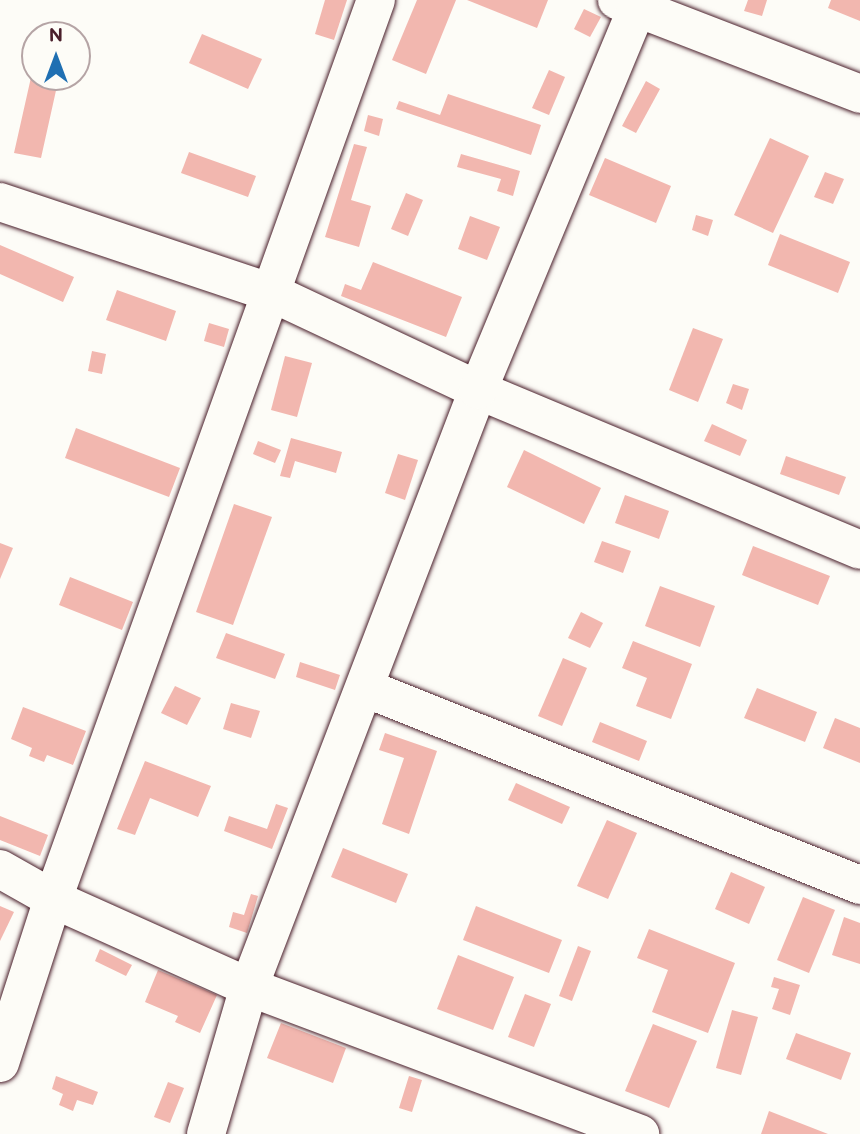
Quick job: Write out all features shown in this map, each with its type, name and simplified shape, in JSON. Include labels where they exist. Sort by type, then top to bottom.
[{"type":"street","points":[[0,1063],[54,899],[376,0]]},
{"type":"street","points":[[206,1134],[249,987],[478,390],[631,3],[860,94]]},
{"type":"street","points":[[0,202],[272,293],[478,390],[860,550]]},
{"type":"street","points":[[365,688],[860,885]]},
{"type":"street","points":[[0,869],[54,899],[249,987],[640,1134]]},
{"type":"building","points":[[325,0],[347,0],[334,40],[315,34]]},
{"type":"building","points":[[417,0],[456,0],[426,74],[392,60]]},
{"type":"building","points":[[467,0],[548,0],[537,28]]},
{"type":"building","points":[[748,0],[767,0],[762,16],[744,11]]},
{"type":"building","points":[[831,0],[860,0],[860,21],[828,8]]},
{"type":"building","points":[[584,9],[601,17],[590,37],[574,29]]},
{"type":"building","points":[[202,34],[262,59],[248,89],[189,63]]},
{"type":"building","points":[[549,70],[565,77],[549,115],[532,108]]},
{"type":"building","points":[[646,81],[660,89],[636,133],[622,126]]},
{"type":"building","points":[[28,91],[56,91],[41,158],[14,153]]},
{"type":"building","points":[[448,94],[541,125],[531,155],[396,109],[399,101],[440,115]]},
{"type":"building","points":[[368,115],[383,119],[379,136],[364,131]]},
{"type":"building","points":[[770,138],[809,156],[773,233],[734,215]]},
{"type":"building","points":[[354,144],[367,147],[351,200],[371,206],[359,247],[325,237]]},
{"type":"building","points":[[189,152],[256,176],[248,197],[181,173]]},
{"type":"building","points":[[461,154],[520,171],[513,196],[497,191],[501,179],[457,167]]},
{"type":"building","points":[[605,158],[671,186],[656,223],[589,195]]},
{"type":"building","points":[[825,172],[844,179],[833,204],[814,197]]},
{"type":"building","points":[[406,193],[423,200],[408,236],[391,229]]},
{"type":"building","points":[[696,215],[713,220],[708,236],[692,230]]},
{"type":"building","points":[[470,216],[500,227],[487,260],[458,249]]},
{"type":"building","points":[[780,234],[850,262],[838,293],[768,265]]},
{"type":"building","points":[[0,245],[74,277],[63,302],[0,274]]},
{"type":"building","points":[[373,262],[462,297],[446,337],[341,296],[345,284],[361,290]]},
{"type":"building","points":[[117,290],[176,311],[166,341],[106,320]]},
{"type":"building","points":[[209,323],[229,329],[224,347],[204,341]]},
{"type":"building","points":[[693,328],[723,339],[698,402],[669,390]]},
{"type":"building","points":[[92,351],[106,354],[102,374],[88,371]]},
{"type":"building","points":[[285,356],[312,363],[297,417],[271,410]]},
{"type":"building","points":[[733,384],[749,389],[742,410],[726,403]]},
{"type":"building","points":[[712,424],[747,440],[740,456],[704,441]]},
{"type":"building","points":[[76,428],[180,468],[169,497],[65,458]]},
{"type":"building","points":[[291,438],[342,452],[336,473],[295,461],[290,478],[280,476]]},
{"type":"building","points":[[258,441],[281,450],[275,463],[253,454]]},
{"type":"building","points":[[524,450],[601,488],[584,524],[507,487]]},
{"type":"building","points":[[398,454],[418,460],[405,500],[385,493]]},
{"type":"building","points":[[786,456],[846,477],[839,495],[780,474]]},
{"type":"building","points":[[625,495],[669,511],[659,539],[615,523]]},
{"type":"building","points":[[234,504],[272,517],[233,625],[196,612]]},
{"type":"building","points":[[602,541],[631,551],[623,573],[594,562]]},
{"type":"building","points":[[0,543],[13,548],[0,579]]},
{"type":"building","points":[[753,546],[830,576],[818,605],[742,575]]},
{"type":"building","points":[[70,577],[133,602],[122,630],[59,605]]},
{"type":"building","points":[[660,586],[715,606],[700,647],[645,626]]},
{"type":"building","points":[[581,612],[603,623],[590,648],[568,638]]},
{"type":"building","points":[[226,633],[285,654],[275,679],[216,658]]},
{"type":"building","points":[[633,641],[692,664],[671,719],[636,706],[647,678],[622,668]]},
{"type":"building","points":[[563,658],[587,668],[562,726],[538,716]]},
{"type":"building","points":[[300,662],[340,675],[335,690],[296,677]]},
{"type":"building","points":[[175,686],[201,698],[187,725],[161,713]]},
{"type":"building","points":[[757,688],[817,712],[805,742],[744,718]]},
{"type":"building","points":[[231,703],[260,711],[251,738],[223,729]]},
{"type":"building","points":[[23,707],[86,731],[73,765],[47,755],[44,762],[29,756],[32,748],[11,739]]},
{"type":"building","points":[[835,718],[860,728],[860,763],[823,748]]},
{"type":"building","points":[[600,722],[647,741],[639,761],[592,742]]},
{"type":"building","points":[[385,733],[437,751],[409,834],[382,824],[404,758],[379,750]]},
{"type":"building","points":[[145,761],[211,786],[198,817],[150,798],[135,835],[117,829]]},
{"type":"building","points":[[516,783],[570,807],[562,824],[508,800]]},
{"type":"building","points":[[276,804],[288,808],[272,849],[224,831],[229,816],[267,829]]},
{"type":"building","points":[[0,816],[48,835],[40,856],[0,840]]},
{"type":"building","points":[[607,820],[637,833],[608,899],[577,886]]},
{"type":"building","points":[[343,848],[408,874],[396,903],[331,877]]},
{"type":"building","points":[[731,872],[765,887],[749,924],[715,909]]},
{"type":"building","points":[[251,894],[258,896],[247,933],[229,927],[233,912],[244,915]]},
{"type":"building","points":[[803,897],[835,910],[809,973],[777,960]]},
{"type":"building","points":[[0,906],[14,912],[0,941]]},
{"type":"building","points":[[476,906],[562,940],[549,973],[463,940]]},
{"type":"building","points":[[844,917],[860,923],[860,964],[832,955]]},
{"type":"building","points":[[649,929],[735,963],[708,1033],[652,1012],[668,970],[637,958]]},
{"type":"building","points":[[578,946],[591,951],[572,1001],[559,996]]},
{"type":"building","points":[[100,949],[132,965],[126,976],[95,961]]},
{"type":"building","points":[[458,955],[514,977],[493,1030],[437,1009]]},
{"type":"building","points":[[158,970],[217,995],[200,1033],[175,1022],[178,1016],[145,1002]]},
{"type":"building","points":[[774,977],[800,985],[790,1015],[772,1009],[779,989],[771,987]]},
{"type":"building","points":[[525,994],[551,1004],[534,1047],[508,1037]]},
{"type":"building","points":[[732,1010],[758,1017],[741,1075],[716,1068]]},
{"type":"building","points":[[281,1023],[346,1048],[333,1083],[267,1058]]},
{"type":"building","points":[[653,1024],[697,1041],[669,1108],[625,1091]]},
{"type":"building","points":[[796,1033],[851,1053],[841,1080],[786,1059]]},
{"type":"building","points":[[56,1076],[98,1092],[93,1105],[77,1100],[73,1111],[59,1105],[63,1094],[52,1089]]},
{"type":"building","points":[[409,1076],[422,1080],[412,1112],[399,1108]]},
{"type":"building","points":[[168,1082],[184,1088],[170,1123],[154,1117]]},
{"type":"building","points":[[769,1111],[828,1134],[761,1134]]}]
